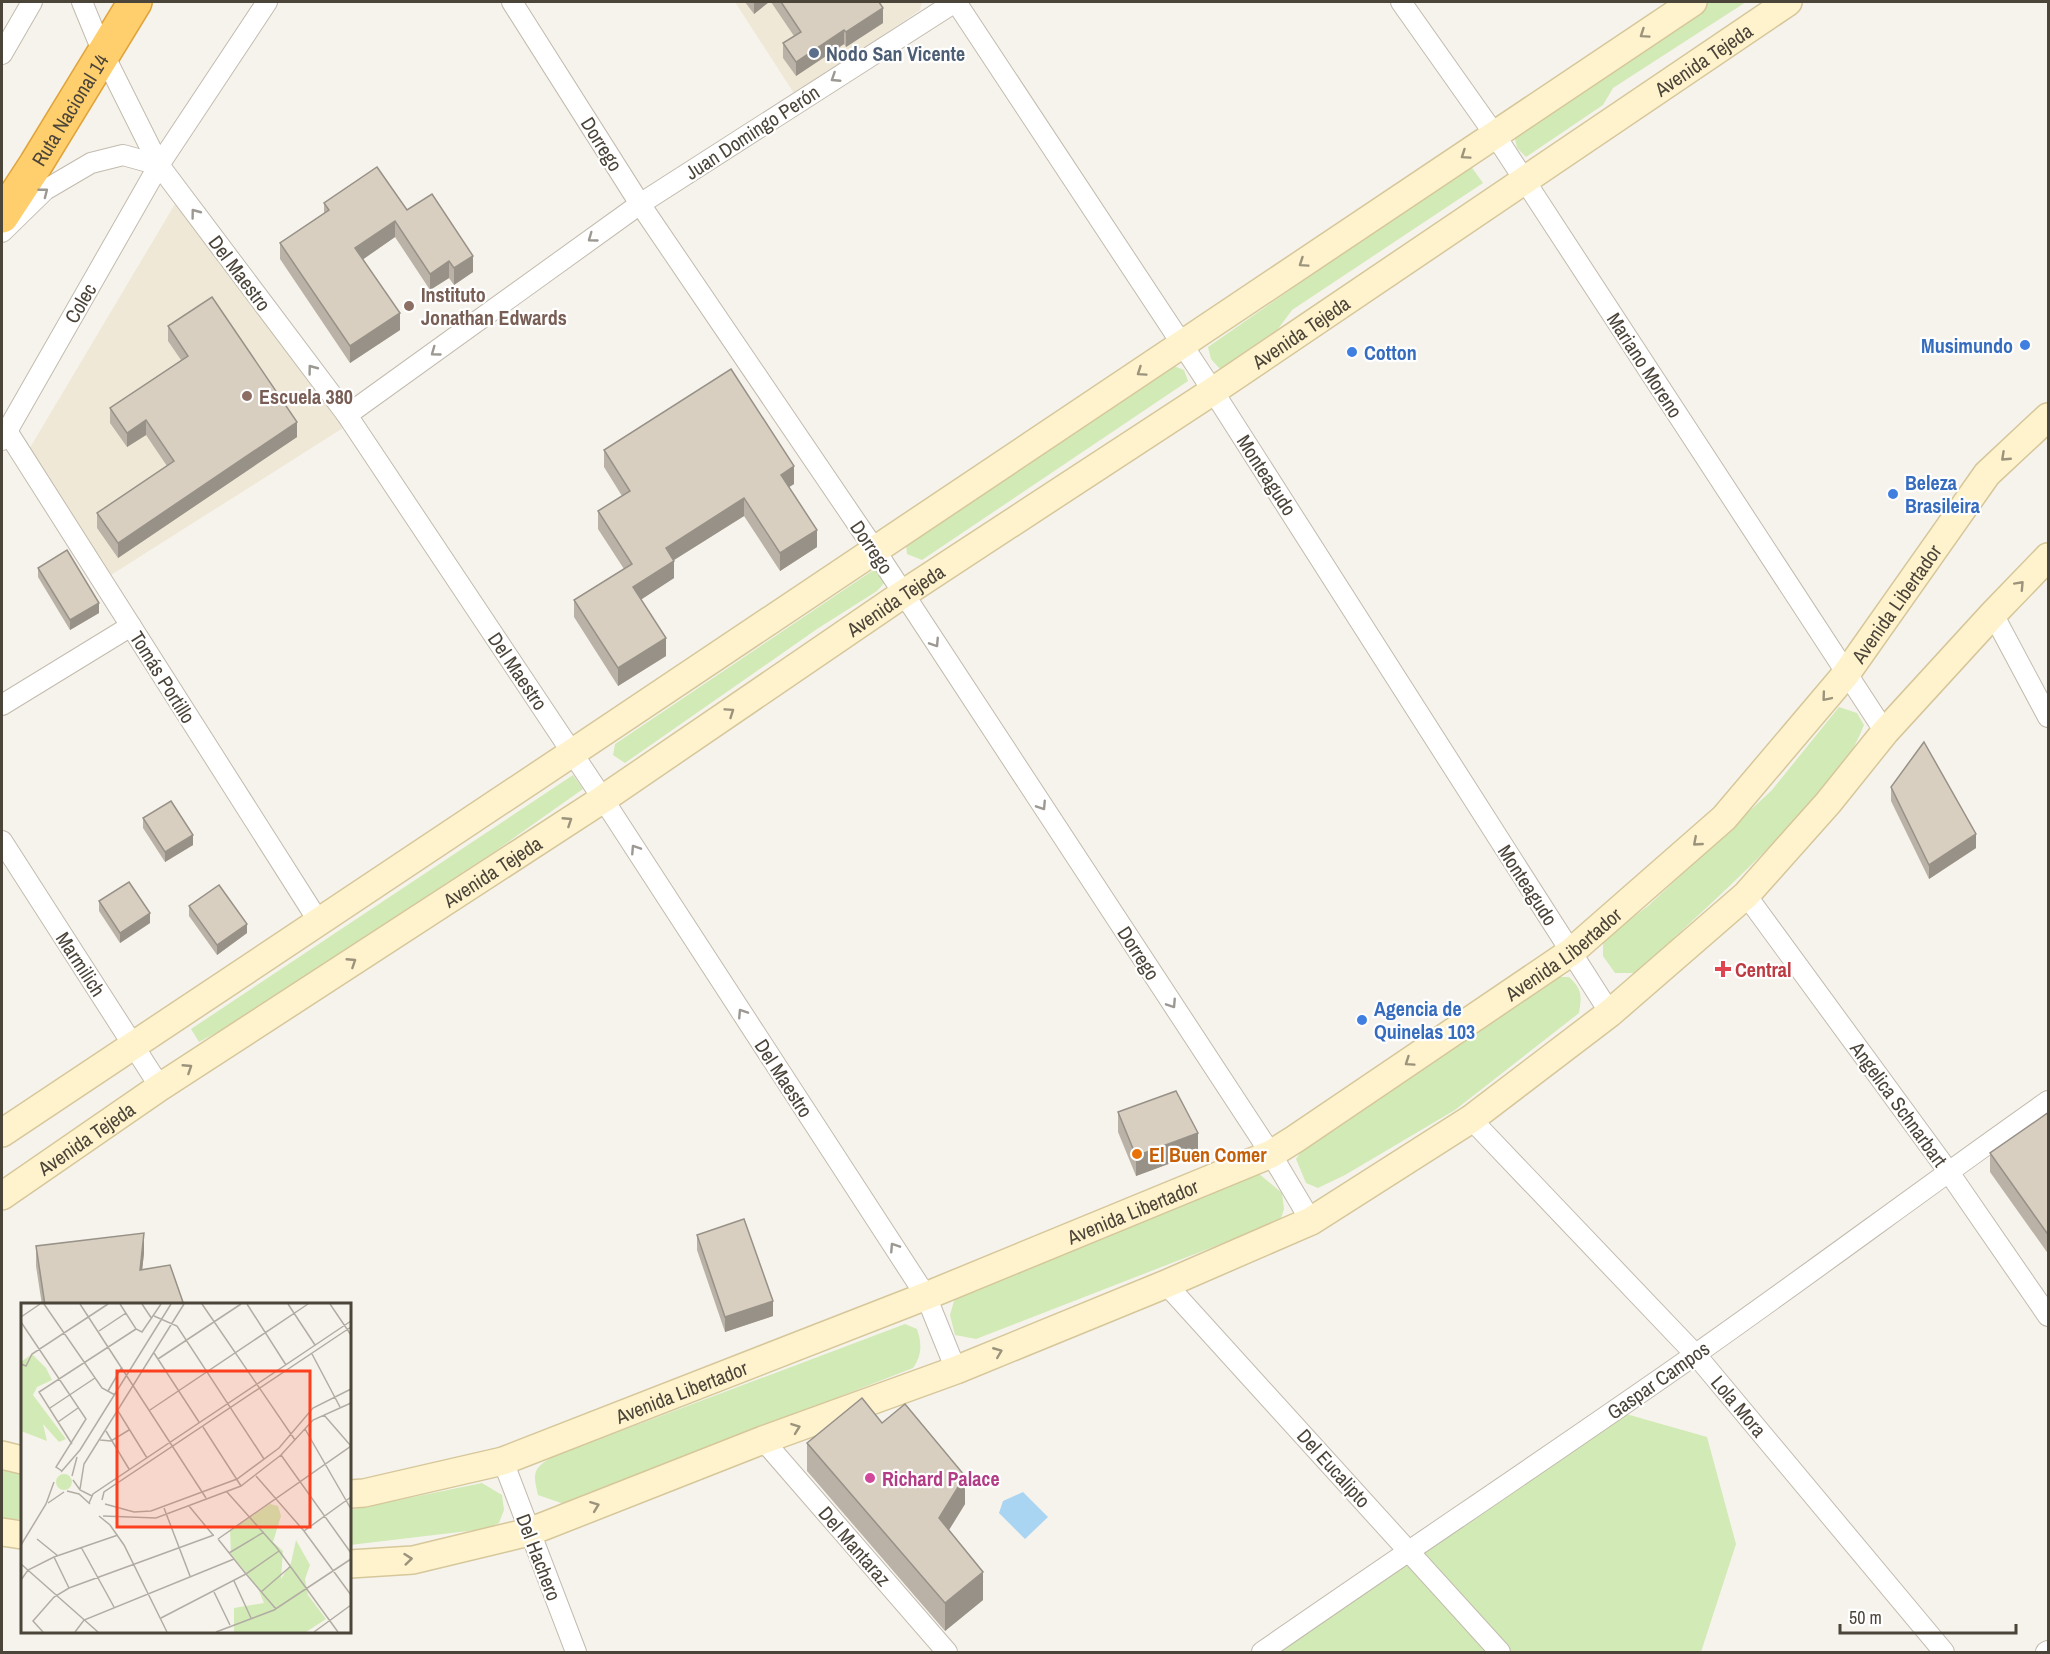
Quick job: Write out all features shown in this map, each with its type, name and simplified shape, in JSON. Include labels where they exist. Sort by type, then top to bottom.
[{"type":"highway","name":"Ruta Nacional 14","points":[[2,216],[135,2]]},
{"type":"main road","points":[[2,1133],[1693,2]]},
{"type":"main road","name":"Avenida Tejeda","points":[[2,1196],[160,1087],[603,799],[903,594],[1213,391],[1523,179],[1788,2]]},
{"type":"main road","name":"Avenida Libertador","points":[[351,1494],[503,1461],[926,1296],[1271,1154],[1571,952],[1724,818],[1846,674],[1987,474],[2049,417]]},
{"type":"main road","points":[[351,1564],[413,1560],[529,1532],[763,1440],[956,1370],[1166,1284],[1311,1221],[1471,1119],[1610,1013],[1746,895],[1828,803],[1886,732],[1993,614],[2049,557]]},
{"type":"main road","points":[[2,1455],[21,1460]]},
{"type":"main road","points":[[2,1532],[21,1535]]},
{"type":"street","points":[[2,54],[32,2]]},
{"type":"street","name":"Del Maestro","points":[[82,2],[103,53],[159,165],[347,415],[603,799],[926,1296],[956,1370]]},
{"type":"street","name":"Colec","points":[[4,436],[159,165],[267,2]]},
{"type":"street","name":"Dorrego","points":[[512,2],[640,204],[875,550],[1271,1154],[1311,1221]]},
{"type":"street","name":"Juan Domingo Perón","points":[[347,415],[640,204],[956,2]]},
{"type":"street","name":"Monteagudo","points":[[956,2],[1213,391],[1610,1013]]},
{"type":"street","name":"Mariano Moreno","points":[[1401,2],[1495,135],[1886,732]]},
{"type":"street","points":[[2,232],[45,190],[91,163],[123,155],[159,165]]},
{"type":"street","name":"Tomás Portillo","points":[[4,436],[131,626],[319,922]]},
{"type":"street","points":[[1993,614],[2049,717]]},
{"type":"street","points":[[2,705],[131,626]]},
{"type":"street","name":"Marmilich","points":[[2,841],[160,1087]]},
{"type":"street","name":"Angelica Schnarbart","points":[[1746,895],[1948,1171],[2049,1316]]},
{"type":"street","name":"Gaspar Campos","points":[[1262,1653],[1696,1355],[1948,1171],[2049,1101]]},
{"type":"street","name":"Lola Mora","points":[[1471,1119],[1696,1355],[1944,1653]]},
{"type":"street","name":"Del Eucalipto","points":[[1166,1284],[1500,1653]]},
{"type":"street","name":"Del Mantaraz","points":[[763,1440],[947,1653]]},
{"type":"street","name":"Del Hachero","points":[[503,1461],[576,1653]]},
{"type":"shaded area","points":[[735,2],[922,2],[920,10],[795,95]]},
{"type":"shaded area","points":[[175,204],[343,428],[111,575],[28,451]]},
{"type":"green space","points":[[1709,2],[1746,2],[1613,88],[1603,105],[1526,157],[1517,148],[1514,135]]},
{"type":"green space","points":[[1470,165],[1483,183],[1292,310],[1278,329],[1220,369],[1211,359],[1208,347]]},
{"type":"green space","points":[[1174,366],[1184,370],[1188,381],[922,560],[907,554],[906,544]]},
{"type":"green space","points":[[875,569],[883,572],[886,581],[877,591],[817,629],[625,763],[613,755],[615,744]]},
{"type":"green space","points":[[1839,707],[1857,713],[1864,725],[1842,766],[1823,790],[1754,862],[1636,973],[1615,973],[1603,956],[1603,940],[1648,906],[1772,790]]},
{"type":"green space","points":[[573,775],[583,789],[494,852],[231,1025],[199,1042],[191,1029]]},
{"type":"green space","points":[[1554,977],[1569,977],[1579,989],[1581,997],[1579,1013],[1455,1110],[1345,1175],[1318,1188],[1306,1183],[1296,1159],[1304,1147],[1335,1130],[1513,1001]]},
{"type":"green space","points":[[1258,1173],[1282,1193],[1284,1209],[1280,1221],[976,1339],[955,1335],[950,1315],[954,1301],[963,1295]]},
{"type":"green space","points":[[905,1324],[917,1329],[920,1340],[920,1354],[913,1368],[564,1504],[538,1495],[535,1482],[537,1469],[552,1457]]},
{"type":"green space","points":[[1626,1414],[1707,1437],[1736,1544],[1701,1652],[1274,1652]]},
{"type":"green space","points":[[2,1466],[21,1470],[21,1519],[2,1519]]},
{"type":"green space","points":[[482,1483],[502,1495],[504,1510],[499,1523],[485,1529],[351,1545],[351,1510]]},
{"type":"water","points":[[1023,1492],[1048,1517],[1025,1539],[999,1513],[1003,1501]]},
{"type":"building","points":[[781,2],[879,2],[883,8],[846,32],[844,30],[796,62],[783,43],[801,32]]},
{"type":"building","points":[[377,167],[407,210],[432,194],[473,256],[454,268],[449,261],[430,274],[395,221],[355,248],[400,313],[350,346],[280,243],[329,210],[324,203]]},
{"type":"building","points":[[212,297],[297,422],[118,543],[97,513],[174,461],[146,420],[127,433],[110,408],[188,356],[168,326]]},
{"type":"building","points":[[731,369],[794,466],[781,475],[817,530],[780,553],[744,498],[666,548],[674,561],[633,587],[666,638],[618,668],[574,600],[632,564],[598,511],[630,491],[604,450]]},
{"type":"building","points":[[67,550],[99,603],[70,620],[38,568]]},
{"type":"building","points":[[1924,742],[1976,834],[1929,865],[1891,787]]},
{"type":"building","points":[[171,801],[193,835],[165,852],[143,818]]},
{"type":"building","points":[[129,882],[150,913],[120,933],[99,901]]},
{"type":"building","points":[[219,885],[247,924],[217,945],[189,906]]},
{"type":"building","points":[[1176,1091],[1198,1133],[1136,1156],[1118,1112]]},
{"type":"building","points":[[2049,1112],[2049,1236],[1990,1153]]},
{"type":"building","points":[[744,1219],[773,1301],[725,1317],[697,1235]]},
{"type":"building","points":[[144,1233],[140,1270],[170,1265],[183,1303],[45,1303],[36,1246]]},
{"type":"building","points":[[862,1398],[882,1423],[905,1404],[965,1476],[939,1518],[983,1572],[945,1603],[807,1443]]},
{"type":"place","name":"Nodo San Vicente","points":[[814,53]]},
{"type":"place","name":"Instituto Jonathan Edwards","points":[[409,306]]},
{"type":"place","name":"Musimundo","points":[[2025,345]]},
{"type":"place","name":"Cotton","points":[[1352,352]]},
{"type":"place","name":"Escuela 380","points":[[247,396]]},
{"type":"place","name":"Beleza Brasileira","points":[[1893,494]]},
{"type":"place","name":"Central","points":[[1723,969]]},
{"type":"place","name":"Agencia de Quinelas 103","points":[[1362,1020]]},
{"type":"place","name":"El Buen Comer","points":[[1137,1154]]},
{"type":"place","name":"Richard Palace","points":[[870,1478]]}]
